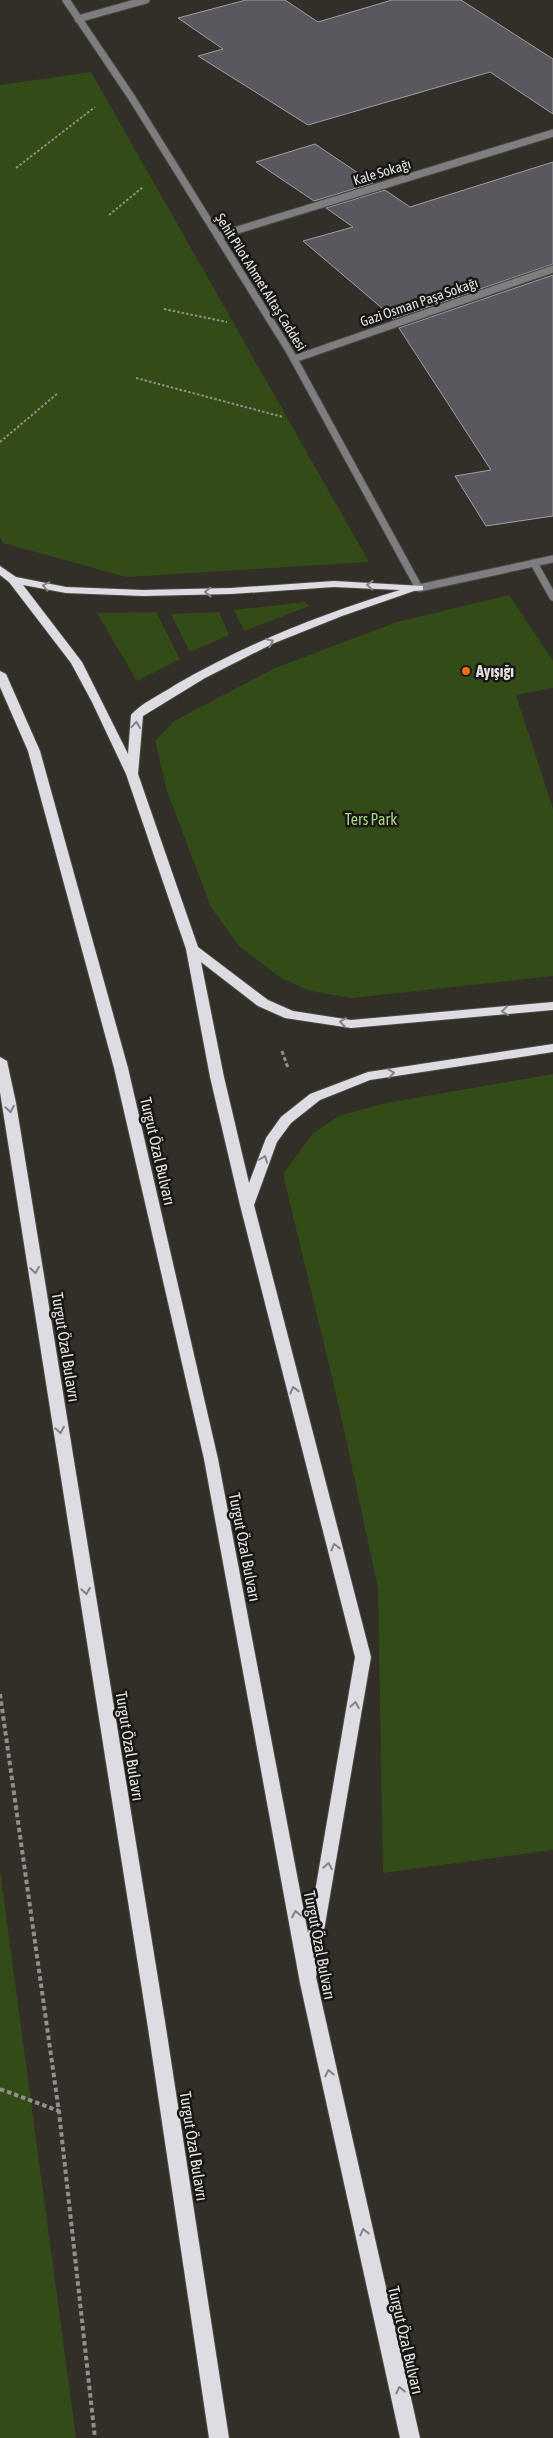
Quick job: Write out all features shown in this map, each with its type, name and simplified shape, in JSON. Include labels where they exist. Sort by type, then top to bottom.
[{"type":"highway","points":[[0,569],[13,580],[76,662],[98,702],[132,774],[192,949],[217,1077],[247,1205],[363,1656],[308,1983]]},
{"type":"highway","points":[[13,580],[66,590],[142,594],[231,591],[334,584],[419,588]]},
{"type":"highway","points":[[132,774],[137,715],[166,695],[271,641],[350,608],[419,588]]},
{"type":"highway","name":"Turgut Özal Bulvarı","points":[[0,674],[34,750],[121,1068],[211,1459],[308,1983],[410,2438]]},
{"type":"highway","points":[[192,949],[263,1003],[290,1015],[351,1024],[553,1006]]},
{"type":"highway","points":[[247,1205],[271,1141],[286,1120],[315,1097],[368,1076],[553,1048]]},
{"type":"highway","name":"Turgut Özal Bulavrı","points":[[0,1062],[9,1103],[157,2028],[219,2438]]},
{"type":"street","name":"Şehit Pilot Ahmet Altaş Caddesi","points":[[66,0],[123,85],[294,359],[419,588]]},
{"type":"street","points":[[78,19],[146,0]]},
{"type":"street","name":"Kale Sokağı","points":[[218,236],[553,133]]},
{"type":"street","name":"Gazi Osman Paşa Sokağı","points":[[294,359],[553,269]]},
{"type":"street","points":[[419,588],[553,559]]},
{"type":"street","points":[[534,563],[553,597]]},
{"type":"path","points":[[16,168],[123,85]]},
{"type":"path","points":[[109,215],[173,164]]},
{"type":"path","points":[[164,309],[277,332]]},
{"type":"path","points":[[136,378],[333,431]]},
{"type":"path","points":[[0,442],[58,394]]},
{"type":"path","points":[[290,1015],[280,1035],[283,1054],[290,1075],[302,1092],[315,1097]]},
{"type":"path","points":[[0,1694],[59,2112],[95,2438]]},
{"type":"path","points":[[0,2089],[59,2112]]},
{"type":"green space","points":[[91,72],[369,562],[126,577],[3,543],[0,537],[0,85]]},
{"type":"green space","name":"Ters Park","points":[[509,595],[553,661],[553,688],[516,695],[553,809],[553,976],[352,998],[310,991],[281,978],[239,946],[211,907],[167,791],[155,741],[174,721],[275,668],[397,622]]},
{"type":"green space","points":[[305,602],[309,606],[244,631],[234,610]]},
{"type":"green space","points":[[156,612],[180,659],[137,681],[97,613]]},
{"type":"green space","points":[[219,612],[229,635],[190,652],[171,614]]},
{"type":"green space","points":[[553,1074],[553,1850],[383,1873],[378,1588],[340,1411],[283,1174],[313,1133],[339,1116],[381,1104]]},
{"type":"green space","points":[[0,1870],[76,2438],[0,2438]]},
{"type":"building","points":[[246,0],[285,0],[318,22],[392,0],[461,0],[553,59],[553,114],[490,72],[308,125],[198,56],[223,49],[178,18]]},
{"type":"building","points":[[315,144],[373,183],[314,201],[256,162]]},
{"type":"building","points":[[553,162],[553,264],[393,319],[303,241],[353,227],[326,208],[385,190],[410,207]]},
{"type":"building","points":[[553,275],[553,516],[486,526],[455,476],[491,470],[399,328]]},
{"type":"place","name":"Ayışığı","points":[[466,671]]}]
